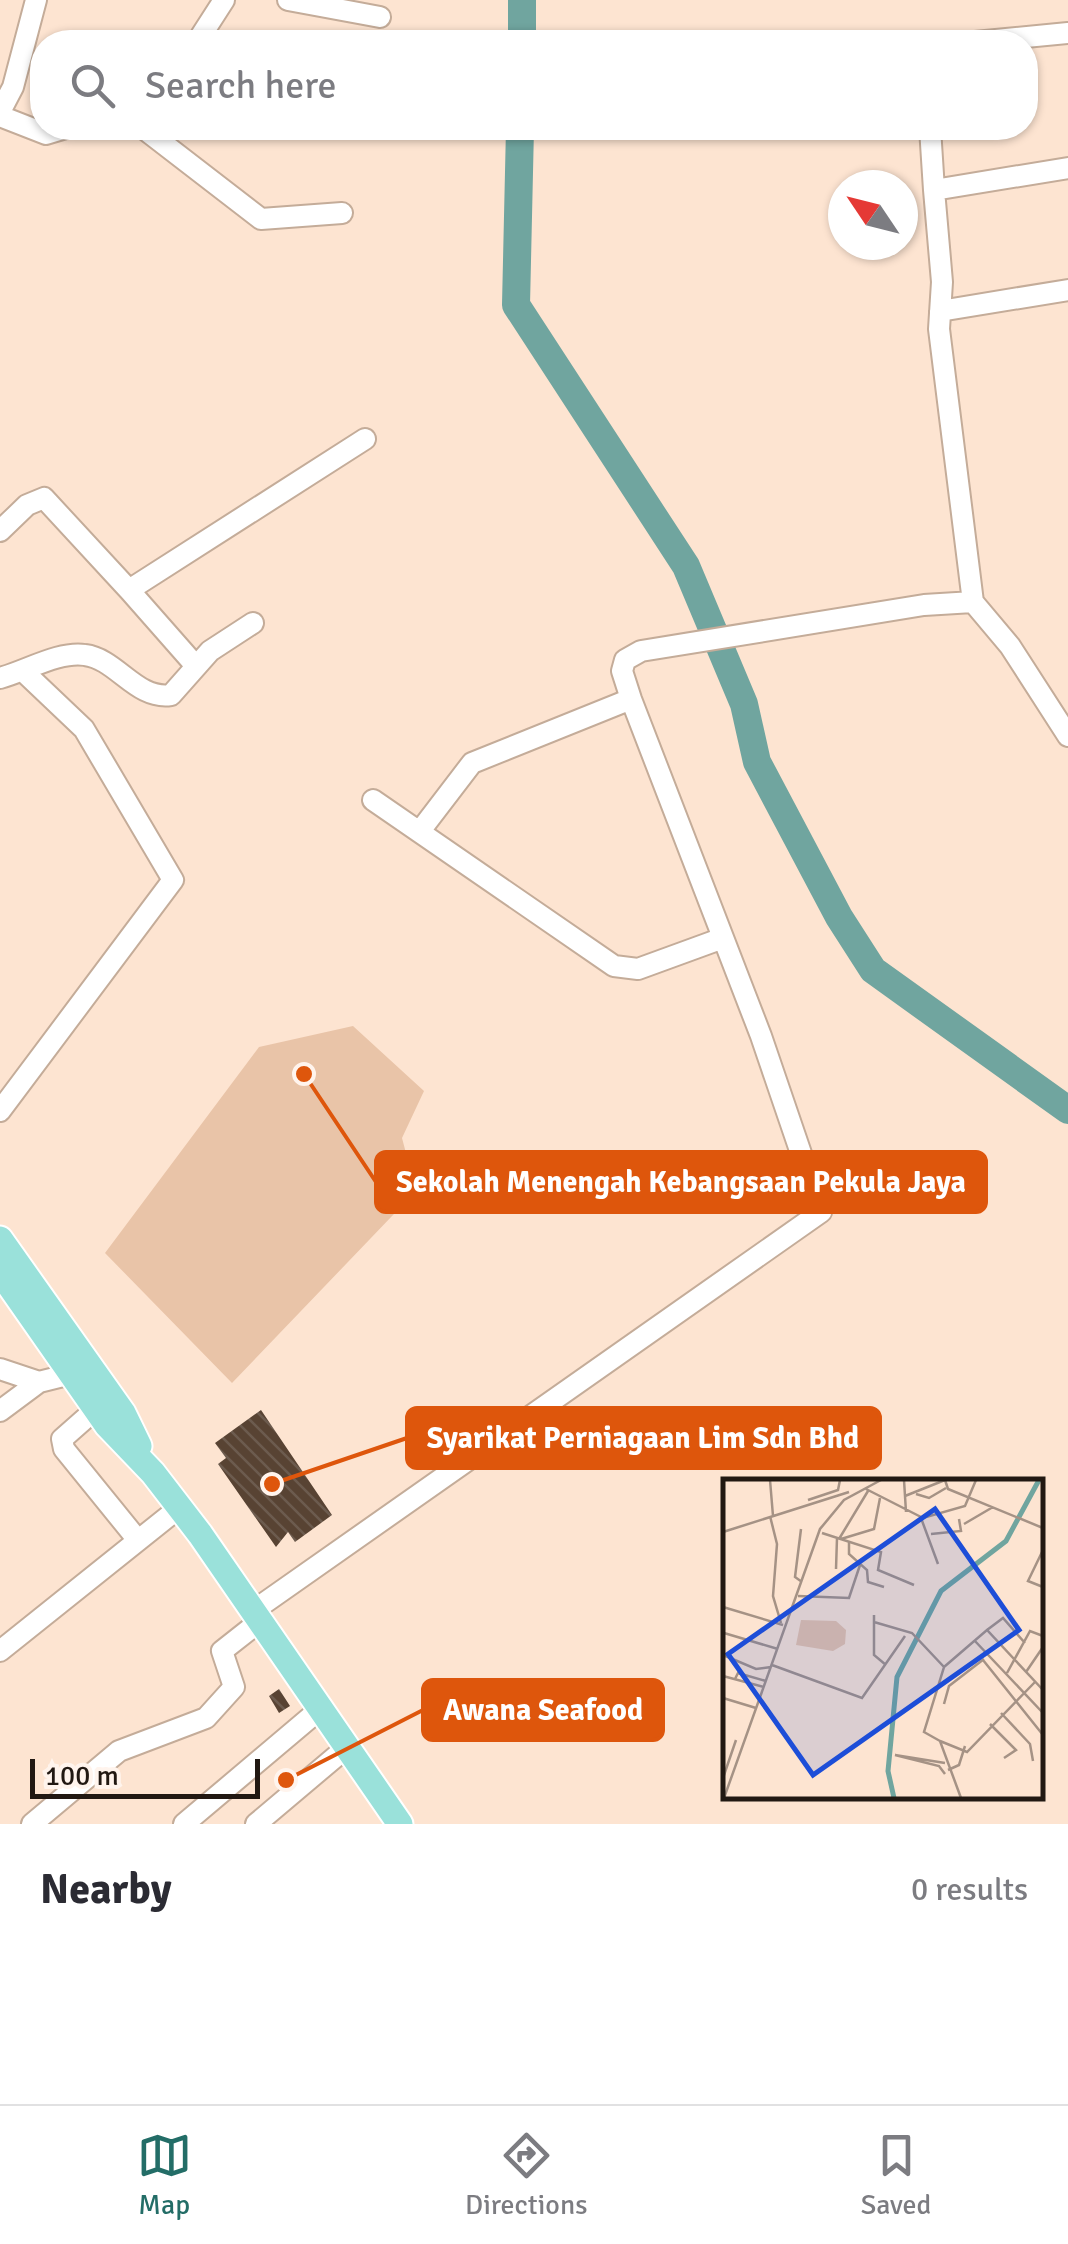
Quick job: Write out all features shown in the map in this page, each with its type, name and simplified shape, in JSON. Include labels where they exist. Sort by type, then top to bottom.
[{"type":"main road","points":[[0,1238],[122,1414],[153,1472]]},
{"type":"main road","points":[[0,1272],[96,1410],[180,1507],[400,1824]]},
{"type":"street","points":[[30,127],[0,114],[12,87],[36,0]]},
{"type":"street","points":[[204,30],[224,0]]},
{"type":"street","points":[[288,0],[380,18]]},
{"type":"street","points":[[1038,36],[1068,33]]},
{"type":"street","points":[[159,140],[261,218],[342,213]]},
{"type":"street","points":[[931,140],[950,452],[972,602],[1058,705],[1068,736]]},
{"type":"street","points":[[934,190],[1068,168]]},
{"type":"street","points":[[940,311],[1068,290]]},
{"type":"street","points":[[129,590],[365,439]]},
{"type":"street","points":[[0,531],[27,505],[44,498],[195,666]]},
{"type":"street","points":[[32,1824],[120,1751],[206,1718],[225,1700],[235,1682],[223,1662],[222,1651],[256,1616],[821,1212],[622,671],[629,657],[640,650],[736,638],[924,605],[972,602]]},
{"type":"street","points":[[0,678],[84,654],[160,696],[170,695],[195,666],[253,624]]},
{"type":"street","points":[[0,1111],[172,880],[84,729],[24,672]]},
{"type":"street","points":[[420,831],[472,764],[631,699]]},
{"type":"street","points":[[373,800],[598,957],[626,970],[723,938]]},
{"type":"street","points":[[0,1369],[39,1382]]},
{"type":"street","points":[[0,1411],[39,1382],[71,1374]]},
{"type":"street","points":[[96,1410],[67,1432],[62,1439],[64,1449],[137,1539]]},
{"type":"street","points":[[0,1651],[180,1507]]},
{"type":"street","points":[[184,1824],[319,1710]]},
{"type":"street","points":[[256,1824],[346,1748]]},
{"type":"shaded area","points":[[353,1026],[424,1091],[402,1138],[416,1191],[232,1383],[105,1253],[259,1047]]},
{"type":"building","points":[[261,1410],[332,1515],[295,1542],[288,1532],[276,1547],[218,1464],[226,1458],[215,1443]]},
{"type":"building","points":[[279,1689],[290,1706],[279,1713],[269,1696]]},
{"type":"waterway","points":[[522,0],[522,30]]},
{"type":"waterway","points":[[520,140],[516,305],[686,566],[744,704],[757,762],[839,917],[873,970],[1068,1110]]},
{"type":"place","name":"Sekolah Menengah Kebangsaan Pekula Jaya","points":[[304,1074]]},
{"type":"place","name":"Syarikat Perniagaan Lim Sdn Bhd","points":[[272,1484]]},
{"type":"place","name":"Awana Seafood","points":[[286,1780]]}]
